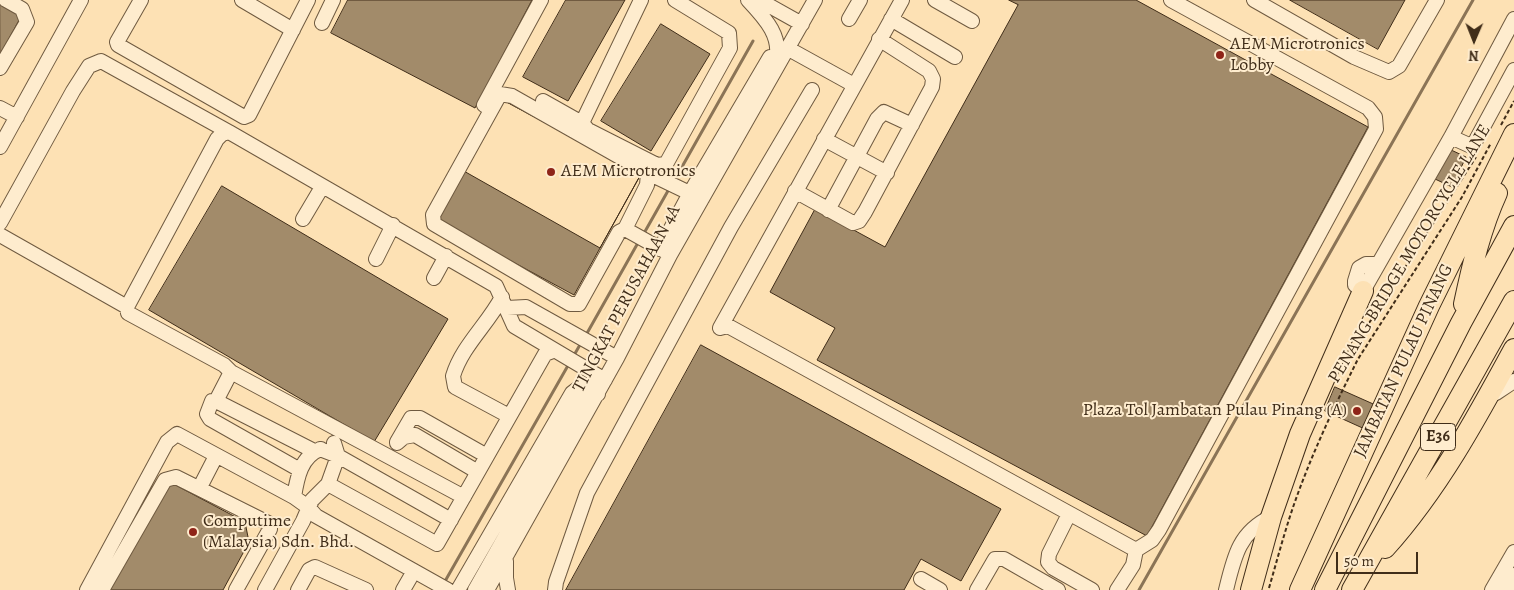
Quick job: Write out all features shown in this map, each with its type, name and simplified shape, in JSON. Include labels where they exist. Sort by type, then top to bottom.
[{"type":"highway","name":"JAMBATAN PULAU PINANG","points":[[1300,590],[1429,306],[1502,133]]},
{"type":"highway","points":[[1461,323],[1473,263],[1489,211],[1514,159]]},
{"type":"highway","name":"JAMBATAN PULAU PINANG","points":[[1325,590],[1461,323],[1514,226]]},
{"type":"highway","points":[[1251,590],[1272,517],[1300,434],[1363,291]]},
{"type":"highway","name":"E36","points":[[1357,582],[1514,301]]},
{"type":"highway","points":[[1357,582],[1421,506],[1514,349]]},
{"type":"street","points":[[0,68],[27,22],[22,9],[6,0]]},
{"type":"street","points":[[0,147],[81,0]]},
{"type":"street","points":[[141,0],[117,42],[118,45],[244,117],[249,115],[308,0]]},
{"type":"street","points":[[242,0],[293,30]]},
{"type":"street","points":[[322,23],[334,0]]},
{"type":"street","points":[[478,114],[541,0]]},
{"type":"street","points":[[582,123],[641,0]]},
{"type":"street","points":[[543,101],[582,123],[588,130],[656,165],[666,164],[730,48],[729,33],[675,0]]},
{"type":"street","points":[[748,0],[767,19],[776,39],[777,58],[764,81]]},
{"type":"street","points":[[759,0],[802,24]]},
{"type":"street","name":"TINGKAT PERUSAHAAN 4A","points":[[487,590],[516,542],[593,391],[596,374],[617,358],[661,249],[691,194],[709,173],[764,81],[788,48],[815,0]]},
{"type":"street","points":[[849,19],[860,0]]},
{"type":"street","points":[[902,0],[794,191],[720,328],[728,326],[1136,550]]},
{"type":"street","points":[[935,0],[972,21]]},
{"type":"street","points":[[1118,590],[1133,565],[1136,550],[1152,540],[1158,530],[1376,129],[1375,117],[1368,108],[1171,0]]},
{"type":"street","points":[[1254,0],[1354,57],[1389,72],[1399,66],[1437,0]]},
{"type":"street","points":[[891,19],[955,57]]},
{"type":"street","points":[[1363,291],[1451,137],[1514,19]]},
{"type":"street","points":[[794,191],[853,223],[859,222],[887,173],[932,87],[933,78],[929,71],[879,39]]},
{"type":"street","points":[[788,48],[854,85]]},
{"type":"street","points":[[764,81],[770,57]]},
{"type":"street","points":[[1451,137],[1471,146],[1475,142],[1514,70],[1493,58]]},
{"type":"street","points":[[0,224],[73,90],[89,66],[101,60],[496,286],[514,326],[596,374]]},
{"type":"street","points":[[555,590],[556,582],[587,493],[731,228],[812,90]]},
{"type":"street","points":[[661,249],[629,231],[618,232],[579,304],[570,304],[440,230],[434,224],[433,215],[500,94],[512,96],[648,173],[691,194]]},
{"type":"street","points":[[0,108],[17,118]]},
{"type":"street","points":[[828,210],[858,157],[877,118],[884,112],[912,125]]},
{"type":"street","points":[[229,132],[222,134],[217,139],[127,307],[128,313],[224,365],[231,372],[451,520]]},
{"type":"street","points":[[824,139],[887,173]]},
{"type":"street","points":[[629,231],[637,192],[647,185],[648,173]]},
{"type":"street","points":[[303,219],[322,187]]},
{"type":"street","points":[[376,259],[392,225]]},
{"type":"street","points":[[0,235],[127,307]]},
{"type":"street","points":[[434,278],[446,256]]},
{"type":"street","points":[[504,302],[526,307],[617,358]]},
{"type":"street","points":[[504,302],[468,346],[452,376],[455,387],[509,416]]},
{"type":"street","points":[[328,484],[437,544],[545,354],[558,353]]},
{"type":"street","points":[[231,372],[216,400],[212,401],[207,414],[210,419],[300,470]]},
{"type":"street","points":[[1489,394],[1496,393],[1514,381]]},
{"type":"street","points":[[458,590],[572,393],[580,387],[593,391],[475,590]]},
{"type":"street","points":[[216,400],[317,450]]},
{"type":"street","points":[[391,458],[397,442],[411,418],[420,418],[487,456]]},
{"type":"street","points":[[87,590],[167,442],[177,434],[294,497],[308,506],[316,516],[443,587]]},
{"type":"street","points":[[397,442],[404,437],[415,436],[478,472]]},
{"type":"street","points":[[265,590],[303,521],[308,506],[328,484],[338,444]]},
{"type":"street","points":[[294,497],[300,470],[317,450],[338,444],[391,458],[464,497]]},
{"type":"street","points":[[200,487],[216,456]]},
{"type":"street","points":[[102,590],[165,480],[176,477],[200,487],[268,523],[270,529],[236,590]]},
{"type":"street","points":[[1069,514],[1049,554],[1048,562],[1053,568],[1092,590]]},
{"type":"street","points":[[1226,590],[1242,540],[1249,531],[1272,517]]},
{"type":"street","points":[[508,590],[506,560],[516,542]]},
{"type":"street","points":[[1492,590],[1514,552]]},
{"type":"street","points":[[983,588],[995,559],[1004,559],[1058,590]]},
{"type":"street","points":[[298,590],[309,570],[315,567],[366,590]]},
{"type":"street","points":[[403,590],[414,571]]},
{"type":"street","points":[[1506,590],[1514,575]]},
{"type":"street","points":[[922,579],[940,590]]},
{"type":"path","name":"PENANG BRIDGE MOTORCYCLE LANE","points":[[1268,590],[1296,498],[1309,463],[1358,359],[1502,133],[1514,101]]},
{"type":"path","points":[[1358,340],[1480,149]]},
{"type":"building","points":[[348,0],[532,0],[475,108],[331,33]]},
{"type":"building","points":[[566,0],[625,0],[568,101],[523,77]]},
{"type":"building","points":[[1009,0],[1136,0],[1368,127],[1147,536],[817,360],[835,328],[770,292],[815,209],[885,247],[1018,5]]},
{"type":"building","points":[[1290,0],[1405,0],[1378,49]]},
{"type":"building","points":[[0,1],[23,13],[0,55]]},
{"type":"building","points":[[661,24],[710,54],[651,151],[601,121]]},
{"type":"building","name":"AEM Microtronics","points":[[501,99],[641,174],[574,295],[435,220]]},
{"type":"building","name":"AEM Microtronics","points":[[501,99],[641,174],[600,248],[462,170]]},
{"type":"building","points":[[1449,149],[1466,157],[1452,187],[1435,179]]},
{"type":"building","points":[[222,186],[448,319],[374,442],[149,310]]},
{"type":"building","points":[[701,345],[1001,509],[961,581],[921,559],[904,590],[566,590]]},
{"type":"building","name":"Plaza Tol Jambatan Pulau Pinang (A)","points":[[1335,387],[1389,411],[1378,435],[1325,411]]},
{"type":"building","name":"Computime (Malaysia) Sdn. Bhd.","points":[[168,481],[245,522],[249,542],[223,590],[108,590]]},
{"type":"waterway","points":[[1139,590],[1473,0]]},
{"type":"waterway","points":[[674,181],[753,41]]},
{"type":"waterway","points":[[643,235],[669,189]]},
{"type":"waterway","points":[[586,335],[639,241]]},
{"type":"waterway","points":[[573,357],[581,343]]},
{"type":"waterway","points":[[444,583],[570,362]]},
{"type":"place","name":"AEM Microtronics Lobby","points":[[1220,55]]},
{"type":"place","name":"AEM Microtronics","points":[[551,172]]},
{"type":"place","name":"Plaza Tol Jambatan Pulau Pinang (A)","points":[[1357,411]]},
{"type":"place","name":"Computime (Malaysia) Sdn. Bhd.","points":[[193,532]]}]
